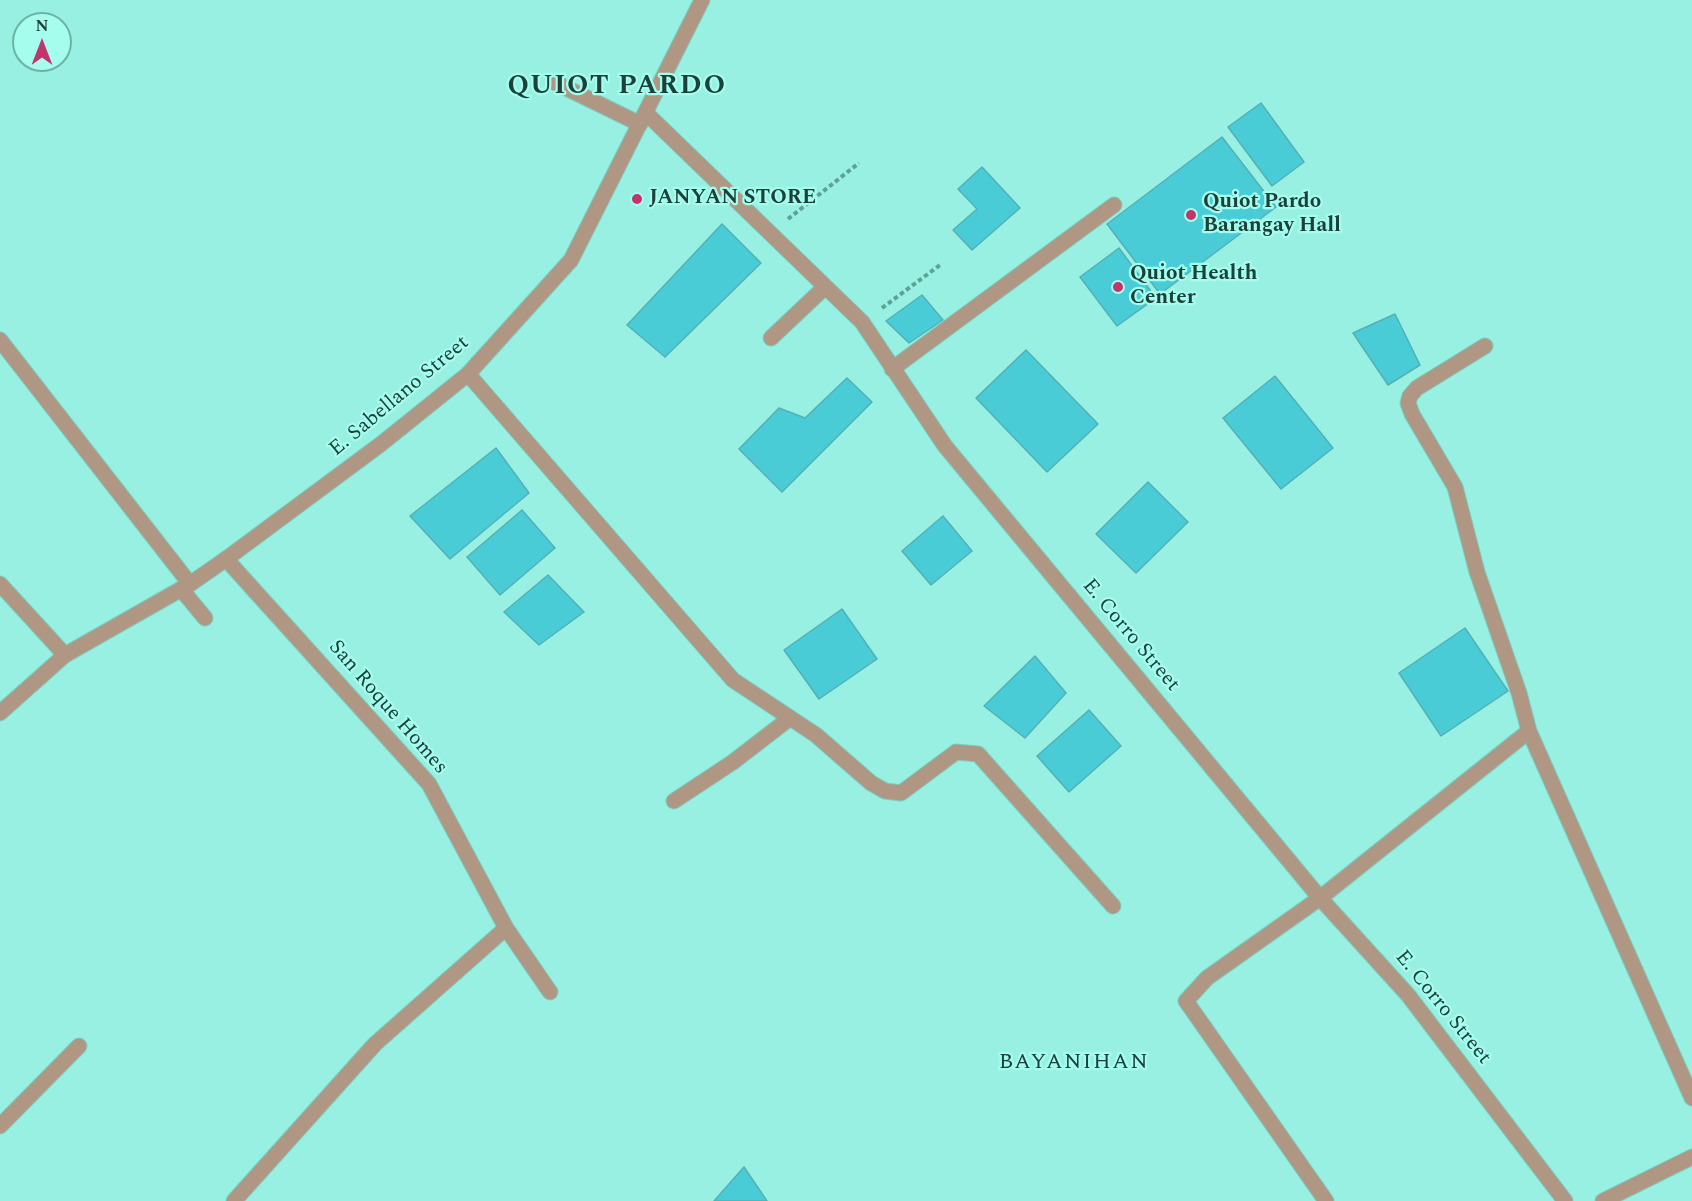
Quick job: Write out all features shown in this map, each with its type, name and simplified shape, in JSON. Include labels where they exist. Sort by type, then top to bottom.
[{"type":"street","name":"E. Sabellano Street","points":[[0,713],[65,655],[186,586],[226,559],[381,444],[468,374],[571,260],[702,0]]},
{"type":"street","name":"E. Corro Street","points":[[556,83],[643,118],[862,322],[945,446],[1320,898],[1408,995],[1565,1201]]},
{"type":"street","points":[[892,369],[1114,205]]},
{"type":"street","points":[[771,338],[825,287]]},
{"type":"street","points":[[0,340],[186,586],[205,618]]},
{"type":"street","points":[[1485,346],[1417,387],[1410,396],[1408,404],[1455,487],[1477,572],[1519,693],[1529,731],[1692,1098]]},
{"type":"street","points":[[468,374],[732,680],[816,735],[871,783],[885,791],[901,793],[956,752],[978,754],[1113,906]]},
{"type":"street","name":"San Roque Homes","points":[[226,559],[429,784],[506,928],[550,992]]},
{"type":"street","points":[[0,584],[65,655]]},
{"type":"street","points":[[674,801],[732,762],[790,717]]},
{"type":"street","points":[[1326,1201],[1186,1001],[1207,978],[1320,898],[1529,731]]},
{"type":"street","points":[[234,1201],[375,1044],[506,928]]},
{"type":"street","points":[[0,1125],[79,1046]]},
{"type":"street","points":[[1603,1201],[1692,1157]]},
{"type":"path","points":[[769,234],[859,163]]},
{"type":"path","points":[[862,322],[940,265]]},
{"type":"building","points":[[1261,103],[1304,162],[1272,186],[1228,127]]},
{"type":"building","name":"Quiot Pardo Barangay Hall","points":[[1222,137],[1276,207],[1160,294],[1107,224]]},
{"type":"building","points":[[982,167],[1020,208],[972,250],[953,230],[977,209],[958,189]]},
{"type":"building","points":[[722,224],[761,263],[665,357],[627,325]]},
{"type":"building","name":"Quiot Health Center","points":[[1119,248],[1156,298],[1117,326],[1080,277]]},
{"type":"building","points":[[922,295],[943,320],[909,343],[886,321]]},
{"type":"building","points":[[1395,314],[1420,365],[1388,385],[1353,333]]},
{"type":"building","points":[[1026,350],[1098,424],[1047,472],[976,398]]},
{"type":"building","points":[[1275,376],[1333,448],[1281,489],[1223,418]]},
{"type":"building","points":[[847,378],[872,402],[782,492],[739,449],[779,408],[805,418]]},
{"type":"building","points":[[496,448],[529,493],[450,559],[410,516]]},
{"type":"building","points":[[1148,482],[1188,522],[1136,573],[1096,534]]},
{"type":"building","points":[[522,510],[555,548],[500,595],[467,557]]},
{"type":"building","points":[[943,516],[972,551],[931,585],[902,551]]},
{"type":"building","points":[[548,575],[584,612],[539,645],[504,612]]},
{"type":"building","points":[[842,609],[877,659],[819,699],[784,650]]},
{"type":"building","points":[[1465,628],[1508,691],[1441,736],[1399,673]]},
{"type":"building","points":[[1035,656],[1066,693],[1025,738],[984,706]]},
{"type":"building","points":[[1089,710],[1121,746],[1069,792],[1037,756]]},
{"type":"building","points":[[744,1167],[767,1201],[714,1201]]},
{"type":"place","name":"JANYAN STORE","points":[[637,199]]},
{"type":"place","name":"Quiot Pardo Barangay Hall","points":[[1191,215]]},
{"type":"place","name":"Quiot Health Center","points":[[1118,287]]},
{"type":"district","name":"QUIOT PARDO","points":[[617,88]]},
{"type":"district","name":"BAYANIHAN","points":[[1074,1064]]}]
